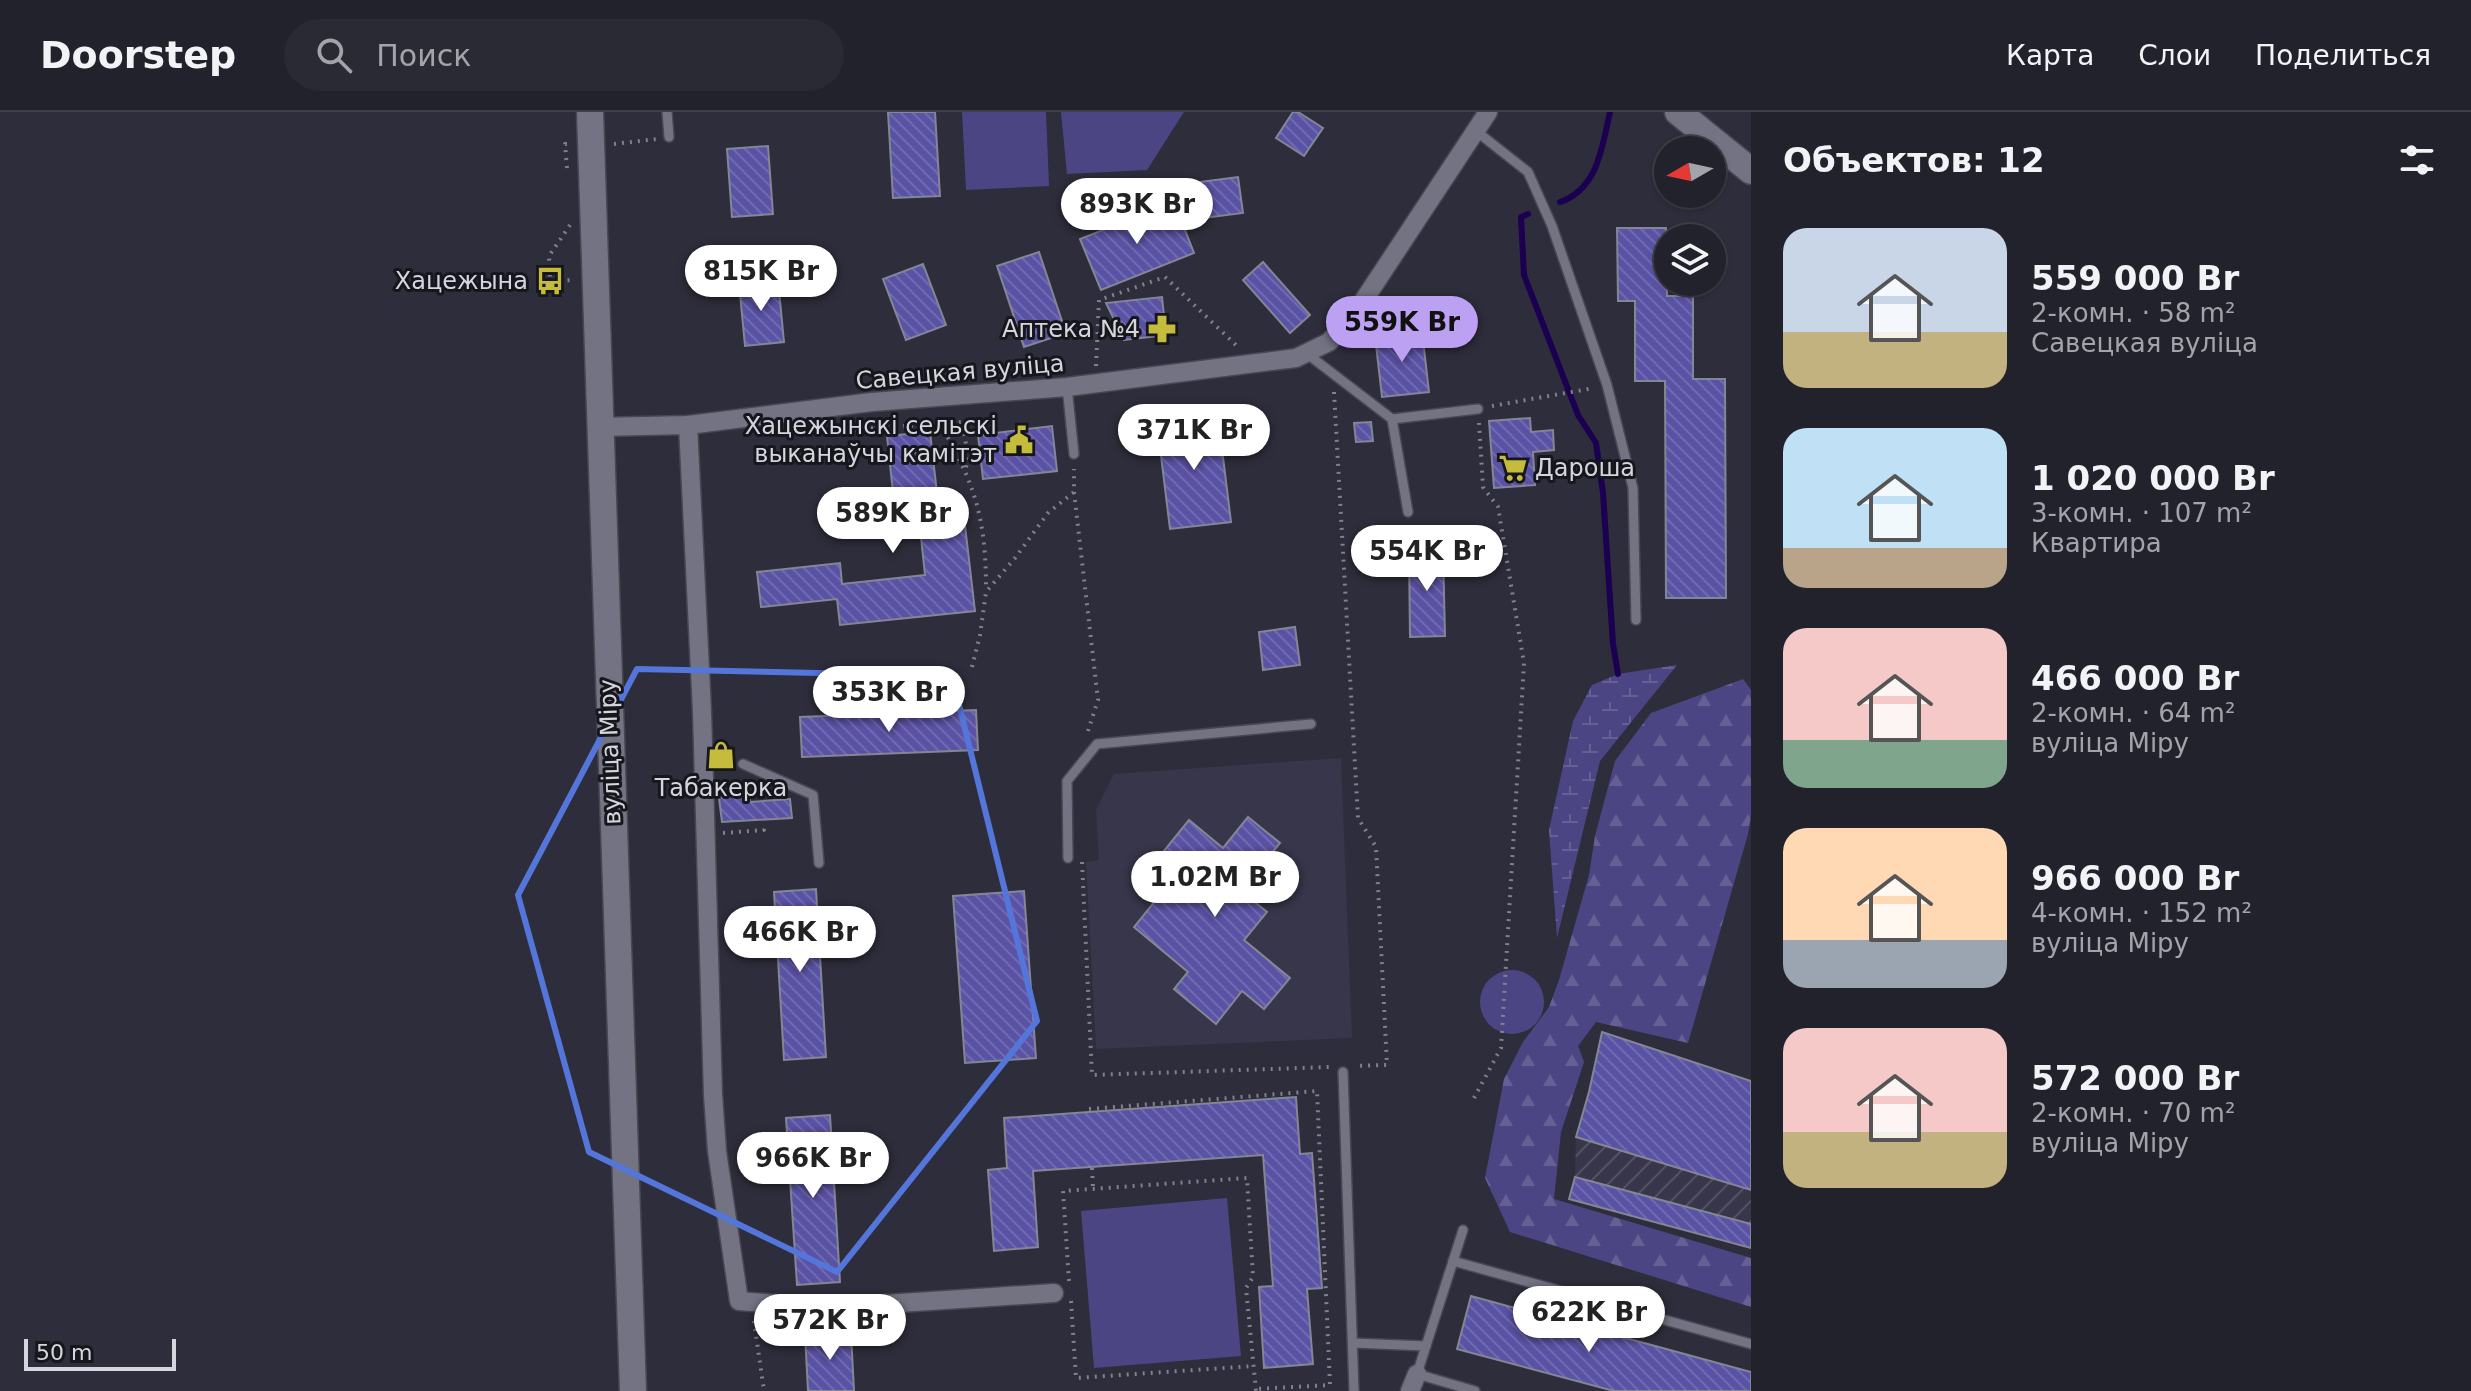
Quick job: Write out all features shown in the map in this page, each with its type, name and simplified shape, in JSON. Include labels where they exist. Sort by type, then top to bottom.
[{"type":"main road","name":"вуліца Міру","points":[[590,112],[633,1391]]},
{"type":"main road","points":[[1679,112],[1751,171]]},
{"type":"street","name":"Савецкая вуліца","points":[[599,427],[688,425],[872,402],[1067,387],[1296,358],[1329,342],[1358,309],[1488,112]]},
{"type":"street","points":[[688,425],[702,711],[713,1095],[717,1151],[739,1301],[824,1308],[1065,1293]]},
{"type":"lane","points":[[667,112],[669,137]]},
{"type":"lane","points":[[1476,131],[1528,172],[1552,226],[1607,385],[1633,488],[1636,620]]},
{"type":"lane","points":[[1306,353],[1392,419],[1408,512]]},
{"type":"lane","points":[[1067,387],[1074,454]]},
{"type":"lane","points":[[1392,419],[1478,409]]},
{"type":"lane","points":[[1068,858],[1067,781],[1097,744],[1311,724]]},
{"type":"lane","points":[[743,764],[813,795],[819,863]]},
{"type":"lane","points":[[1343,1072],[1354,1391]]},
{"type":"lane","points":[[1463,1230],[1414,1382],[1475,1391]]},
{"type":"lane","points":[[1453,1261],[1751,1344]]},
{"type":"lane","points":[[1353,1343],[1426,1346]]},
{"type":"path","points":[[1096,383],[1099,300],[1165,277],[1255,363]]},
{"type":"path","points":[[1081,858],[1092,1075],[1387,1065],[1376,847],[1358,818],[1333,374]]},
{"type":"path","points":[[1474,1098],[1501,1048],[1524,663],[1498,507],[1483,487],[1478,409],[1607,385]]},
{"type":"path","points":[[848,430],[963,422],[968,460],[965,471]]},
{"type":"path","points":[[938,423],[965,471],[980,509],[986,545],[986,592],[972,667]]},
{"type":"path","points":[[1074,454],[1074,492],[1098,700],[1078,768]]},
{"type":"path","points":[[986,592],[1048,513],[1074,492]]},
{"type":"path","points":[[723,833],[764,830],[763,826]]},
{"type":"path","points":[[1089,1109],[1317,1091],[1330,1385],[1256,1390],[1254,1366],[1246,1288],[1253,1277],[1247,1178],[1063,1191],[1065,1293],[1076,1378],[1254,1366]]},
{"type":"path","points":[[1092,1168],[1093,1188]]},
{"type":"highlighted area","points":[[637,669],[952,676],[1037,1021],[837,1272],[589,1152],[518,895]]},
{"type":"shaded area","points":[[1341,758],[1352,1038],[1096,1049],[1086,862],[1099,860],[1096,810],[1114,774]]},
{"type":"shaded area","points":[[1595,1064],[1751,1108],[1751,1248],[1569,1199],[1575,1177],[1576,1137]]},
{"type":"green space","points":[[962,112],[1046,112],[1049,186],[966,190]]},
{"type":"green space","points":[[1061,112],[1184,112],[1147,170],[1067,174]]},
{"type":"green space","points":[[1677,665],[1600,761],[1557,938],[1549,830],[1573,721],[1592,685],[1618,674]]},
{"type":"green space","points":[[1743,679],[1751,690],[1751,816],[1688,1043],[1596,1022],[1578,1046],[1584,1062],[1561,1132],[1554,1199],[1751,1258],[1751,1307],[1510,1232],[1485,1178],[1504,1079],[1523,1042],[1549,1007],[1559,980],[1589,875],[1595,836],[1615,761],[1651,713]]},
{"type":"green space","points":[[1506,970],[1518,970],[1535,979],[1542,990],[1542,1014],[1535,1025],[1518,1034],[1506,1034],[1494,1029],[1485,1020],[1480,1008],[1480,996],[1485,984],[1494,975]]},
{"type":"green space","points":[[1227,1198],[1241,1356],[1094,1368],[1081,1211]]},
{"type":"building","points":[[888,112],[935,112],[940,196],[893,198]]},
{"type":"building","points":[[1293,112],[1323,128],[1304,156],[1276,138]]},
{"type":"building","points":[[768,146],[773,214],[732,217],[727,149]]},
{"type":"building","points":[[1238,177],[1243,213],[1204,218],[1199,182]]},
{"type":"building","points":[[1174,202],[1194,253],[1101,290],[1080,239]]},
{"type":"building","points":[[1617,228],[1654,228],[1654,296],[1693,296],[1693,379],[1725,379],[1726,598],[1666,598],[1665,381],[1635,381],[1635,301],[1618,301]]},
{"type":"building","points":[[1039,252],[1066,333],[1024,347],[997,266]]},
{"type":"building","points":[[1263,262],[1310,315],[1290,333],[1243,280]]},
{"type":"building","points":[[923,264],[946,325],[906,340],[883,279]]},
{"type":"building","points":[[778,280],[784,342],[745,346],[739,283]]},
{"type":"building","points":[[1162,297],[1166,335],[1124,340],[1106,303]]},
{"type":"building","points":[[1422,331],[1429,392],[1382,397],[1375,336]]},
{"type":"building","points":[[1218,416],[1231,522],[1170,529],[1157,423]]},
{"type":"building","name":"Дароша","points":[[1530,418],[1531,432],[1553,430],[1554,450],[1533,452],[1535,485],[1494,488],[1489,421]]},
{"type":"building","points":[[1371,422],[1373,441],[1356,442],[1354,423]]},
{"type":"building","points":[[1052,426],[1057,471],[983,479],[978,435]]},
{"type":"building","points":[[930,432],[940,519],[964,517],[975,611],[840,625],[837,599],[761,607],[757,572],[840,563],[842,584],[925,575],[920,528],[897,530],[887,436]]},
{"type":"building","points":[[1409,550],[1443,550],[1445,636],[1410,637]]},
{"type":"building","points":[[1295,627],[1300,665],[1263,670],[1259,632]]},
{"type":"building","points":[[976,710],[978,750],[802,757],[800,717]]},
{"type":"building","points":[[748,786],[750,802],[790,799],[792,818],[722,822],[718,790]]},
{"type":"building","points":[[1248,817],[1280,843],[1241,891],[1267,912],[1244,940],[1290,978],[1264,1009],[1242,991],[1216,1024],[1174,989],[1188,972],[1134,927],[1182,868],[1163,852],[1189,820],[1223,848]]},
{"type":"building","points":[[816,889],[826,1057],[784,1060],[774,892]]},
{"type":"building","points":[[1024,891],[1036,1058],[965,1063],[953,896]]},
{"type":"building","points":[[1602,1032],[1751,1081],[1751,1190],[1576,1137]]},
{"type":"building","points":[[1296,1097],[1300,1154],[1312,1153],[1322,1288],[1307,1289],[1313,1364],[1264,1368],[1259,1287],[1273,1286],[1263,1155],[1033,1171],[1038,1247],[994,1251],[988,1170],[1007,1168],[1004,1118]]},
{"type":"building","points":[[830,1115],[840,1282],[797,1285],[786,1118]]},
{"type":"building","points":[[1575,1177],[1751,1224],[1751,1248],[1569,1199]]},
{"type":"building","points":[[1471,1296],[1751,1372],[1751,1391],[1614,1391],[1457,1349]]},
{"type":"building","points":[[851,1333],[854,1391],[808,1391],[805,1334]]},
{"type":"waterway","points":[[1560,202],[1573,196],[1590,177],[1601,152],[1610,112]]},
{"type":"waterway","points":[[1528,214],[1521,217],[1524,275],[1578,415],[1596,443],[1618,674]]},
{"type":"place","name":"Хацежына","points":[[550,281]]},
{"type":"place","name":"Аптека №4","points":[[1162,329]]},
{"type":"place","name":"Хацежынскі сельскі выканаўчы камітэт","points":[[1019,440]]},
{"type":"place","name":"Дароша","points":[[1513,468]]},
{"type":"place","name":"Табакерка","points":[[721,755]]}]
